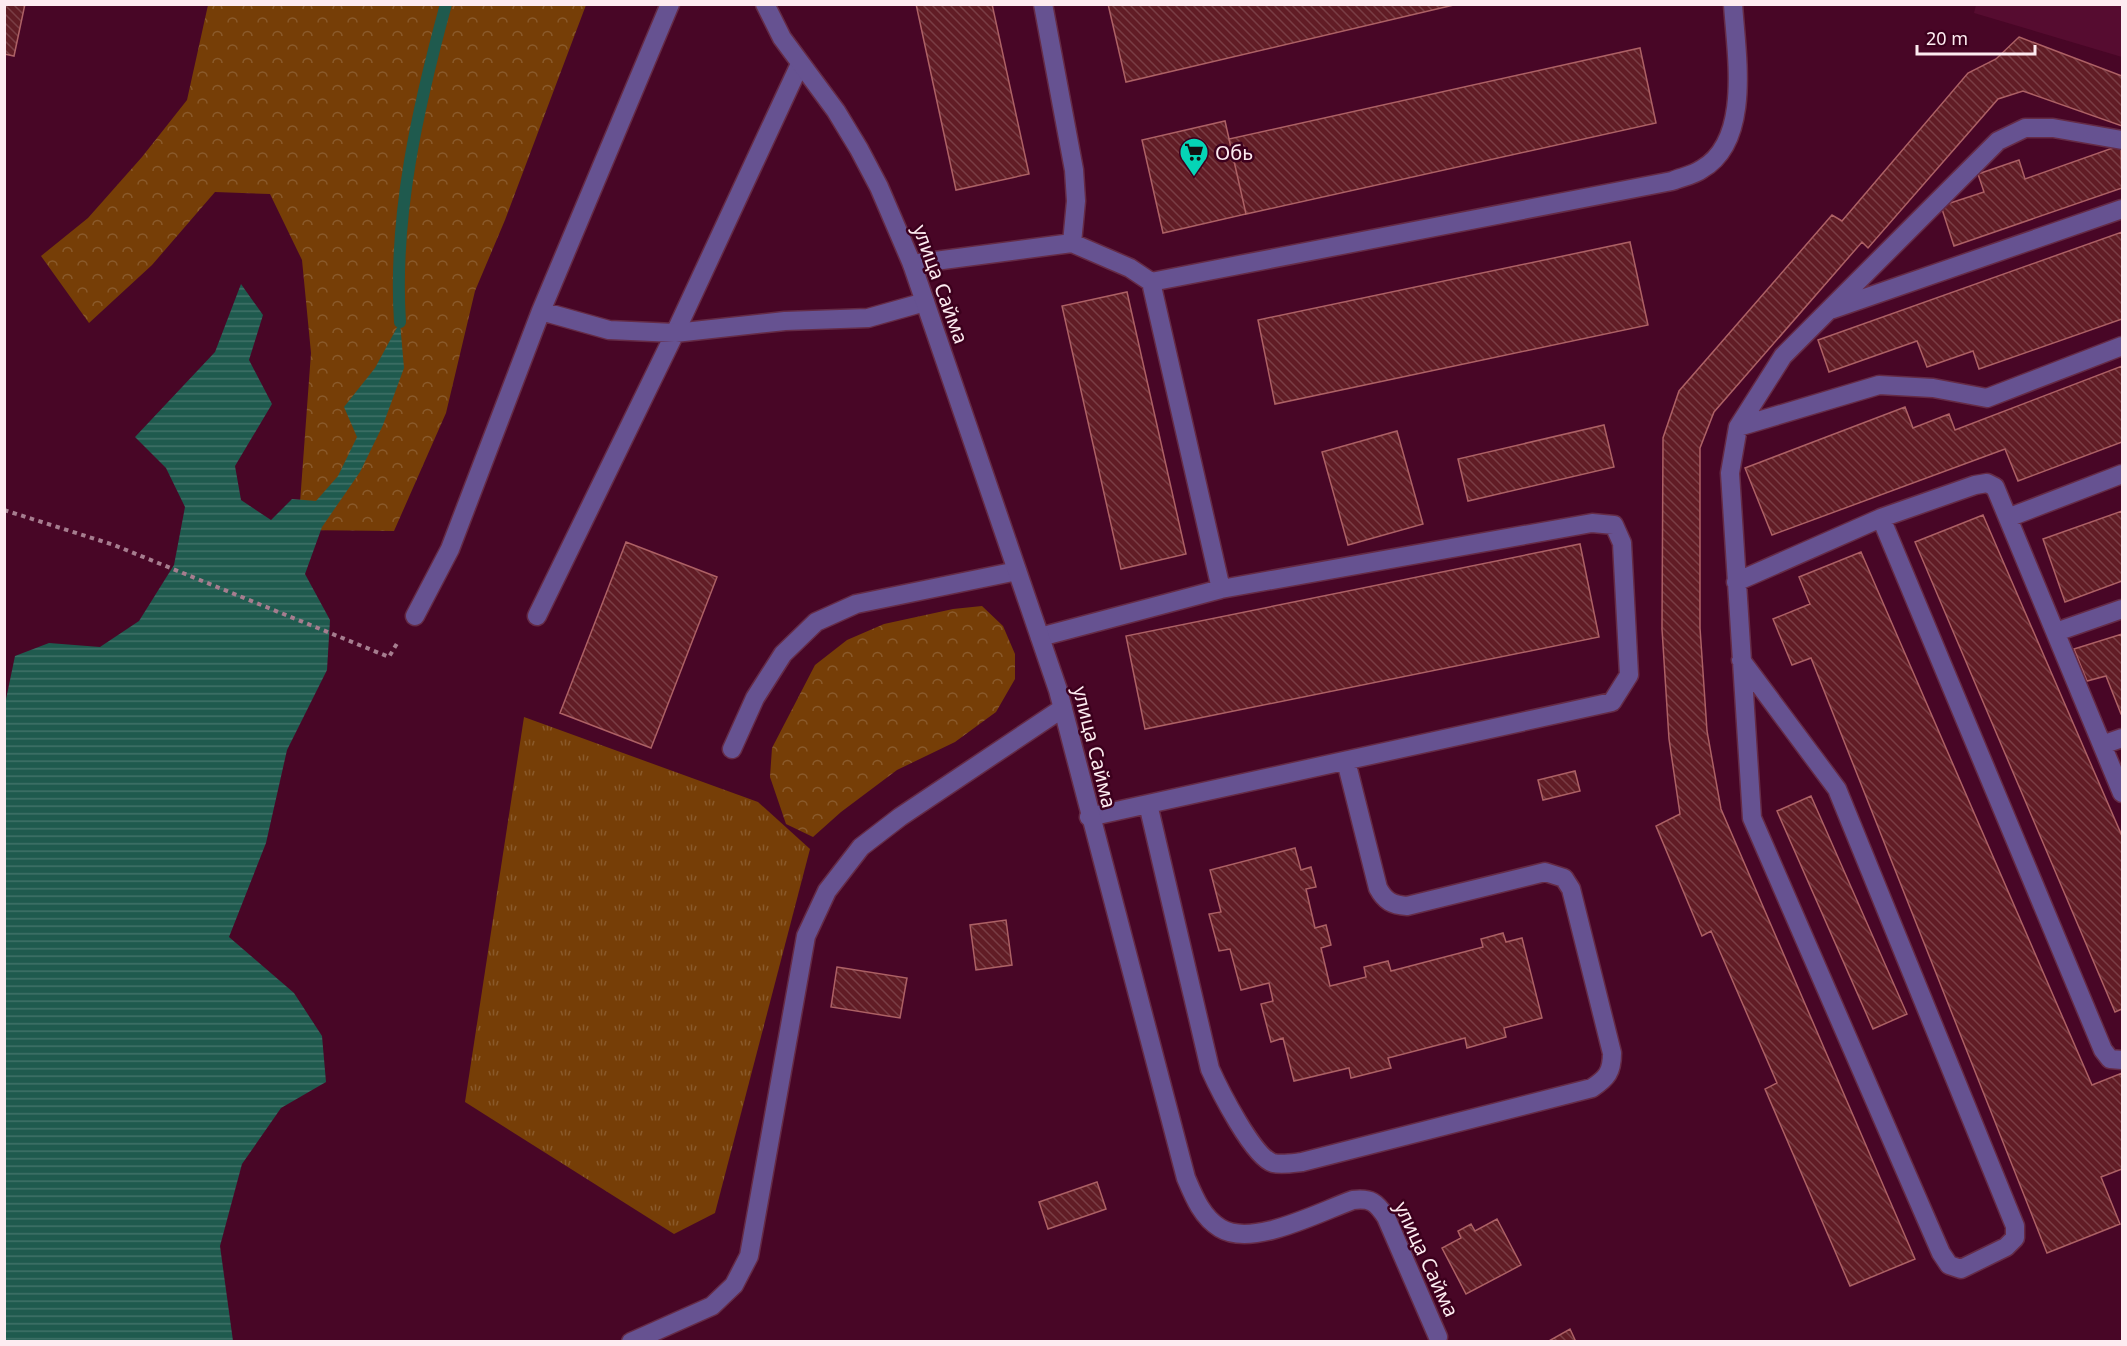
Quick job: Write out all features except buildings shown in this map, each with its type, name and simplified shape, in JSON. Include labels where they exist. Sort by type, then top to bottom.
[{"type":"street","points":[[415,616],[450,549],[541,311],[670,4]]},
{"type":"street","name":"улица Сайма","points":[[765,4],[782,38],[836,111],[864,159],[879,187],[912,264],[1063,708],[1089,817],[1186,1179],[1196,1203],[1221,1229],[1243,1235],[1263,1233],[1353,1200],[1365,1199],[1376,1202],[1386,1217],[1438,1337]]},
{"type":"street","points":[[1043,4],[1074,170],[1076,201],[1072,243]]},
{"type":"street","points":[[1151,282],[1672,181],[1703,169],[1726,145],[1738,101],[1733,4]]},
{"type":"street","points":[[537,616],[675,333],[800,64]]},
{"type":"street","points":[[1741,660],[1838,789],[2015,1226],[2015,1238],[2006,1247],[1961,1269],[1949,1265],[1941,1253],[1752,818],[1741,660],[1736,582],[1730,474],[1738,427],[1783,356],[1998,141],[2025,128],[2053,128],[2122,140]]},
{"type":"street","points":[[1829,311],[2122,209]]},
{"type":"street","points":[[912,264],[1072,243],[1130,268],[1151,282],[1221,589]]},
{"type":"street","points":[[541,311],[609,330],[675,333],[785,321],[868,318],[925,302]]},
{"type":"street","points":[[1738,427],[1879,385],[1933,388],[1987,398],[2122,346]]},
{"type":"street","points":[[2010,517],[2122,474]]},
{"type":"street","points":[[1736,582],[1881,518],[1987,483],[1995,487],[2010,517],[2122,793]]},
{"type":"street","points":[[1881,518],[2103,1050],[2110,1059],[2122,1060]]},
{"type":"street","points":[[1040,637],[1221,589],[1592,524],[1614,525],[1622,543],[1629,675],[1612,702],[1089,817]]},
{"type":"street","points":[[732,749],[755,698],[783,654],[816,622],[856,604],[1017,572]]},
{"type":"street","points":[[2056,632],[2122,609]]},
{"type":"street","points":[[631,1341],[712,1306],[734,1286],[749,1256],[806,936],[827,891],[861,847],[900,817],[1063,708]]},
{"type":"street","points":[[2102,745],[2122,738]]},
{"type":"street","points":[[1148,804],[1210,1069],[1221,1093],[1260,1153],[1272,1163],[1302,1162],[1592,1088],[1606,1078],[1612,1068],[1612,1053],[1571,889],[1564,878],[1545,872],[1407,906],[1395,906],[1384,899],[1378,888],[1346,761]]},
{"type":"path","points":[[4,510],[114,545],[389,657]]},
{"type":"shaded area","points":[[1976,5],[2122,5],[2122,57],[1974,13]]},
{"type":"shaded area","points":[[241,284],[263,315],[249,360],[272,404],[235,466],[241,500],[271,520],[292,499],[316,501],[338,476],[357,437],[344,407],[375,368],[400,322],[404,368],[383,425],[360,472],[322,527],[305,574],[330,620],[327,670],[287,750],[266,843],[229,937],[294,993],[322,1036],[326,1082],[281,1108],[242,1164],[220,1246],[233,1341],[5,1341],[5,704],[15,656],[49,643],[100,647],[139,621],[174,565],[185,507],[166,468],[135,437],[215,352]]},
{"type":"green space","points":[[208,5],[586,5],[505,220],[475,291],[446,413],[394,531],[298,530],[311,353],[302,260],[270,194],[215,192],[152,265],[89,323],[41,256],[88,218],[142,157],[187,100]]},
{"type":"green space","points":[[982,606],[1003,626],[1015,654],[1015,679],[996,712],[955,742],[897,770],[841,812],[813,837],[786,824],[770,777],[772,748],[815,665],[847,640],[884,624],[953,609]]},
{"type":"green space","points":[[524,717],[758,802],[810,849],[715,1213],[674,1234],[465,1102]]},
{"type":"waterway","points":[[400,322],[400,242],[404,202],[417,122],[446,4]]},
{"type":"place","name":"Обь","points":[[1194,178]]}]
